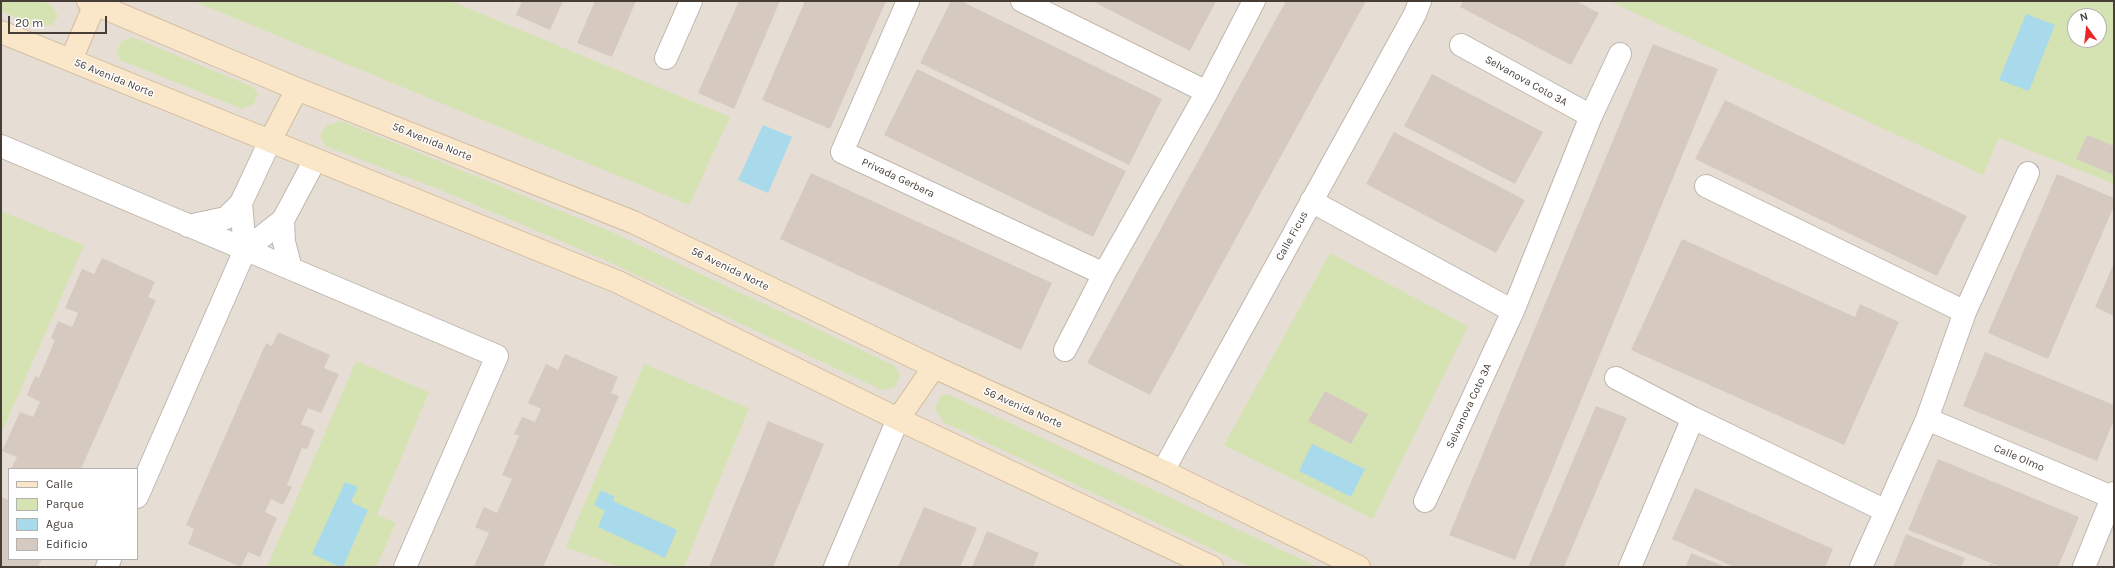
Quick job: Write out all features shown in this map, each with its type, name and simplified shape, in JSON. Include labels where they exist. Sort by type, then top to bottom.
[{"type":"main road","points":[[71,60],[91,2]]},
{"type":"main road","name":"56 Avenida Norte","points":[[91,2],[297,89],[633,222],[934,367],[1163,471],[1359,567]]},
{"type":"main road","name":"56 Avenida Norte","points":[[1,32],[618,282],[898,418],[1212,567]]},
{"type":"main road","points":[[270,141],[297,89]]},
{"type":"main road","points":[[898,418],[934,367]]},
{"type":"street","points":[[666,58],[691,1]]},
{"type":"street","name":"Privada Gerbera","points":[[908,1],[842,152],[1104,274]]},
{"type":"street","points":[[1022,1],[1207,92]]},
{"type":"street","points":[[1065,350],[1104,274],[1207,92],[1254,1]]},
{"type":"street","name":"Calle Ficus","points":[[1163,471],[1311,201],[1416,14],[1420,1]]},
{"type":"street","name":"Selvanova Coto 3A","points":[[1461,45],[1590,116]]},
{"type":"street","name":"Selvanova Coto 3A","points":[[1425,501],[1513,311],[1590,116],[1620,54]]},
{"type":"street","points":[[188,226],[206,224],[226,218],[241,203],[270,141]]},
{"type":"street","points":[[1,146],[497,356],[405,567]]},
{"type":"street","points":[[138,495],[245,250],[283,220],[315,160]]},
{"type":"street","points":[[1861,567],[1927,419],[1965,312],[2028,173]]},
{"type":"street","points":[[1706,186],[1965,312]]},
{"type":"street","points":[[1311,201],[1513,311]]},
{"type":"street","points":[[241,203],[245,250]]},
{"type":"street","points":[[283,220],[284,242],[291,269]]},
{"type":"street","points":[[1616,378],[1693,418],[1886,511]]},
{"type":"street","points":[[835,567],[898,418]]},
{"type":"street","points":[[1630,567],[1693,418]]},
{"type":"street","name":"Calle Olmo","points":[[1927,419],[2113,495]]},
{"type":"street","points":[[2084,567],[2113,495]]},
{"type":"shaded area","points":[[1,1],[2114,1],[2114,567],[1,567]]},
{"type":"green space","points":[[1,1],[42,1],[53,6],[58,16],[53,25],[35,26],[1,11]]},
{"type":"green space","points":[[193,1],[451,1],[730,117],[689,205]]},
{"type":"green space","points":[[1609,1],[2114,1],[2114,184],[1999,138],[1983,175]]},
{"type":"green space","points":[[132,37],[253,87],[258,94],[254,104],[242,109],[120,60],[117,51],[121,42]]},
{"type":"green space","points":[[341,121],[607,230],[895,366],[900,376],[895,387],[882,390],[596,256],[438,189],[325,146],[320,135],[327,125]]},
{"type":"green space","points":[[1,211],[84,245],[1,434]]},
{"type":"green space","points":[[1330,253],[1468,326],[1373,519],[1224,445]]},
{"type":"green space","points":[[356,361],[429,392],[377,515],[396,523],[376,567],[267,567]]},
{"type":"green space","points":[[644,364],[749,408],[684,567],[619,567],[566,547]]},
{"type":"green space","points":[[941,395],[950,395],[1318,567],[1250,567],[943,422],[935,408]]},
{"type":"water","points":[[2026,14],[2055,25],[2029,91],[1999,80]]},
{"type":"water","points":[[763,125],[792,137],[768,193],[738,180]]},
{"type":"water","points":[[1312,444],[1365,469],[1351,497],[1299,471]]},
{"type":"water","points":[[345,482],[358,487],[351,502],[368,510],[343,567],[340,567],[312,554]]},
{"type":"water","points":[[601,490],[615,497],[613,501],[677,530],[665,558],[598,527],[605,511],[594,505]]},
{"type":"building","points":[[522,1],[563,1],[550,30],[516,15]]},
{"type":"building","points":[[595,1],[636,1],[612,57],[577,43]]},
{"type":"building","points":[[739,1],[780,1],[734,109],[698,93]]},
{"type":"building","points":[[805,1],[886,1],[830,129],[762,100]]},
{"type":"building","points":[[951,1],[961,1],[1162,99],[1129,165],[920,63]]},
{"type":"building","points":[[1092,1],[1216,1],[1190,51]]},
{"type":"building","points":[[1286,1],[1366,1],[1150,395],[1087,363]]},
{"type":"building","points":[[1463,1],[1576,1],[1599,13],[1571,65],[1460,7]]},
{"type":"building","points":[[1653,44],[1718,69],[1515,560],[1449,535]]},
{"type":"building","points":[[917,69],[1126,171],[1093,237],[884,135]]},
{"type":"building","points":[[1432,74],[1543,132],[1515,184],[1404,126]]},
{"type":"building","points":[[1725,100],[1967,216],[1937,276],[1695,159]]},
{"type":"building","points":[[1394,132],[1525,200],[1496,253],[1366,184]]},
{"type":"building","points":[[2087,135],[2114,146],[2114,175],[2076,159]]},
{"type":"building","points":[[811,173],[1052,283],[1021,350],[780,239]]},
{"type":"building","points":[[2057,174],[2114,198],[2114,206],[2048,359],[1988,333]]},
{"type":"building","points":[[1682,239],[1855,317],[1860,304],[1899,322],[1844,445],[1631,350]]},
{"type":"building","points":[[102,258],[155,282],[148,297],[156,300],[81,468],[12,468],[17,457],[2,451],[20,412],[33,417],[40,402],[27,395],[35,376],[39,378],[55,340],[51,338],[58,321],[72,327],[78,313],[65,308],[82,269],[94,274]]},
{"type":"building","points":[[2114,263],[2114,316],[2095,307]]},
{"type":"building","points":[[278,332],[330,355],[324,368],[339,374],[321,413],[308,408],[301,424],[315,430],[307,449],[302,448],[287,485],[292,487],[283,505],[271,499],[265,512],[277,518],[260,557],[248,552],[241,567],[188,544],[194,529],[186,525],[266,343],[272,346]]},
{"type":"building","points":[[1985,352],[2114,405],[2114,420],[2097,461],[1963,406]]},
{"type":"building","points":[[565,354],[618,377],[611,393],[619,396],[543,567],[476,567],[474,566],[489,533],[475,527],[484,507],[497,513],[512,479],[502,475],[519,436],[514,434],[522,417],[535,422],[541,409],[528,403],[546,364],[558,370]]},
{"type":"building","points":[[1325,391],[1368,414],[1351,444],[1308,421]]},
{"type":"building","points":[[1596,406],[1627,418],[1564,567],[1528,567]]},
{"type":"building","points":[[768,421],[824,444],[773,567],[709,567]]},
{"type":"building","points":[[1938,459],[2079,517],[2058,567],[2001,567],[1908,530]]},
{"type":"building","points":[[1695,488],[1833,549],[1825,567],[1734,567],[1672,539]]},
{"type":"building","points":[[1,497],[8,500],[8,560],[42,560],[38,567],[1,567]]},
{"type":"building","points":[[924,507],[977,528],[960,567],[898,567]]},
{"type":"building","points":[[987,531],[1039,553],[1033,567],[972,567]]},
{"type":"building","points":[[1906,534],[1965,558],[1961,567],[1893,567]]},
{"type":"building","points":[[1691,553],[1726,567],[1686,567]]},
{"type":"building","points":[[1990,564],[1998,567],[1989,567]]}]
